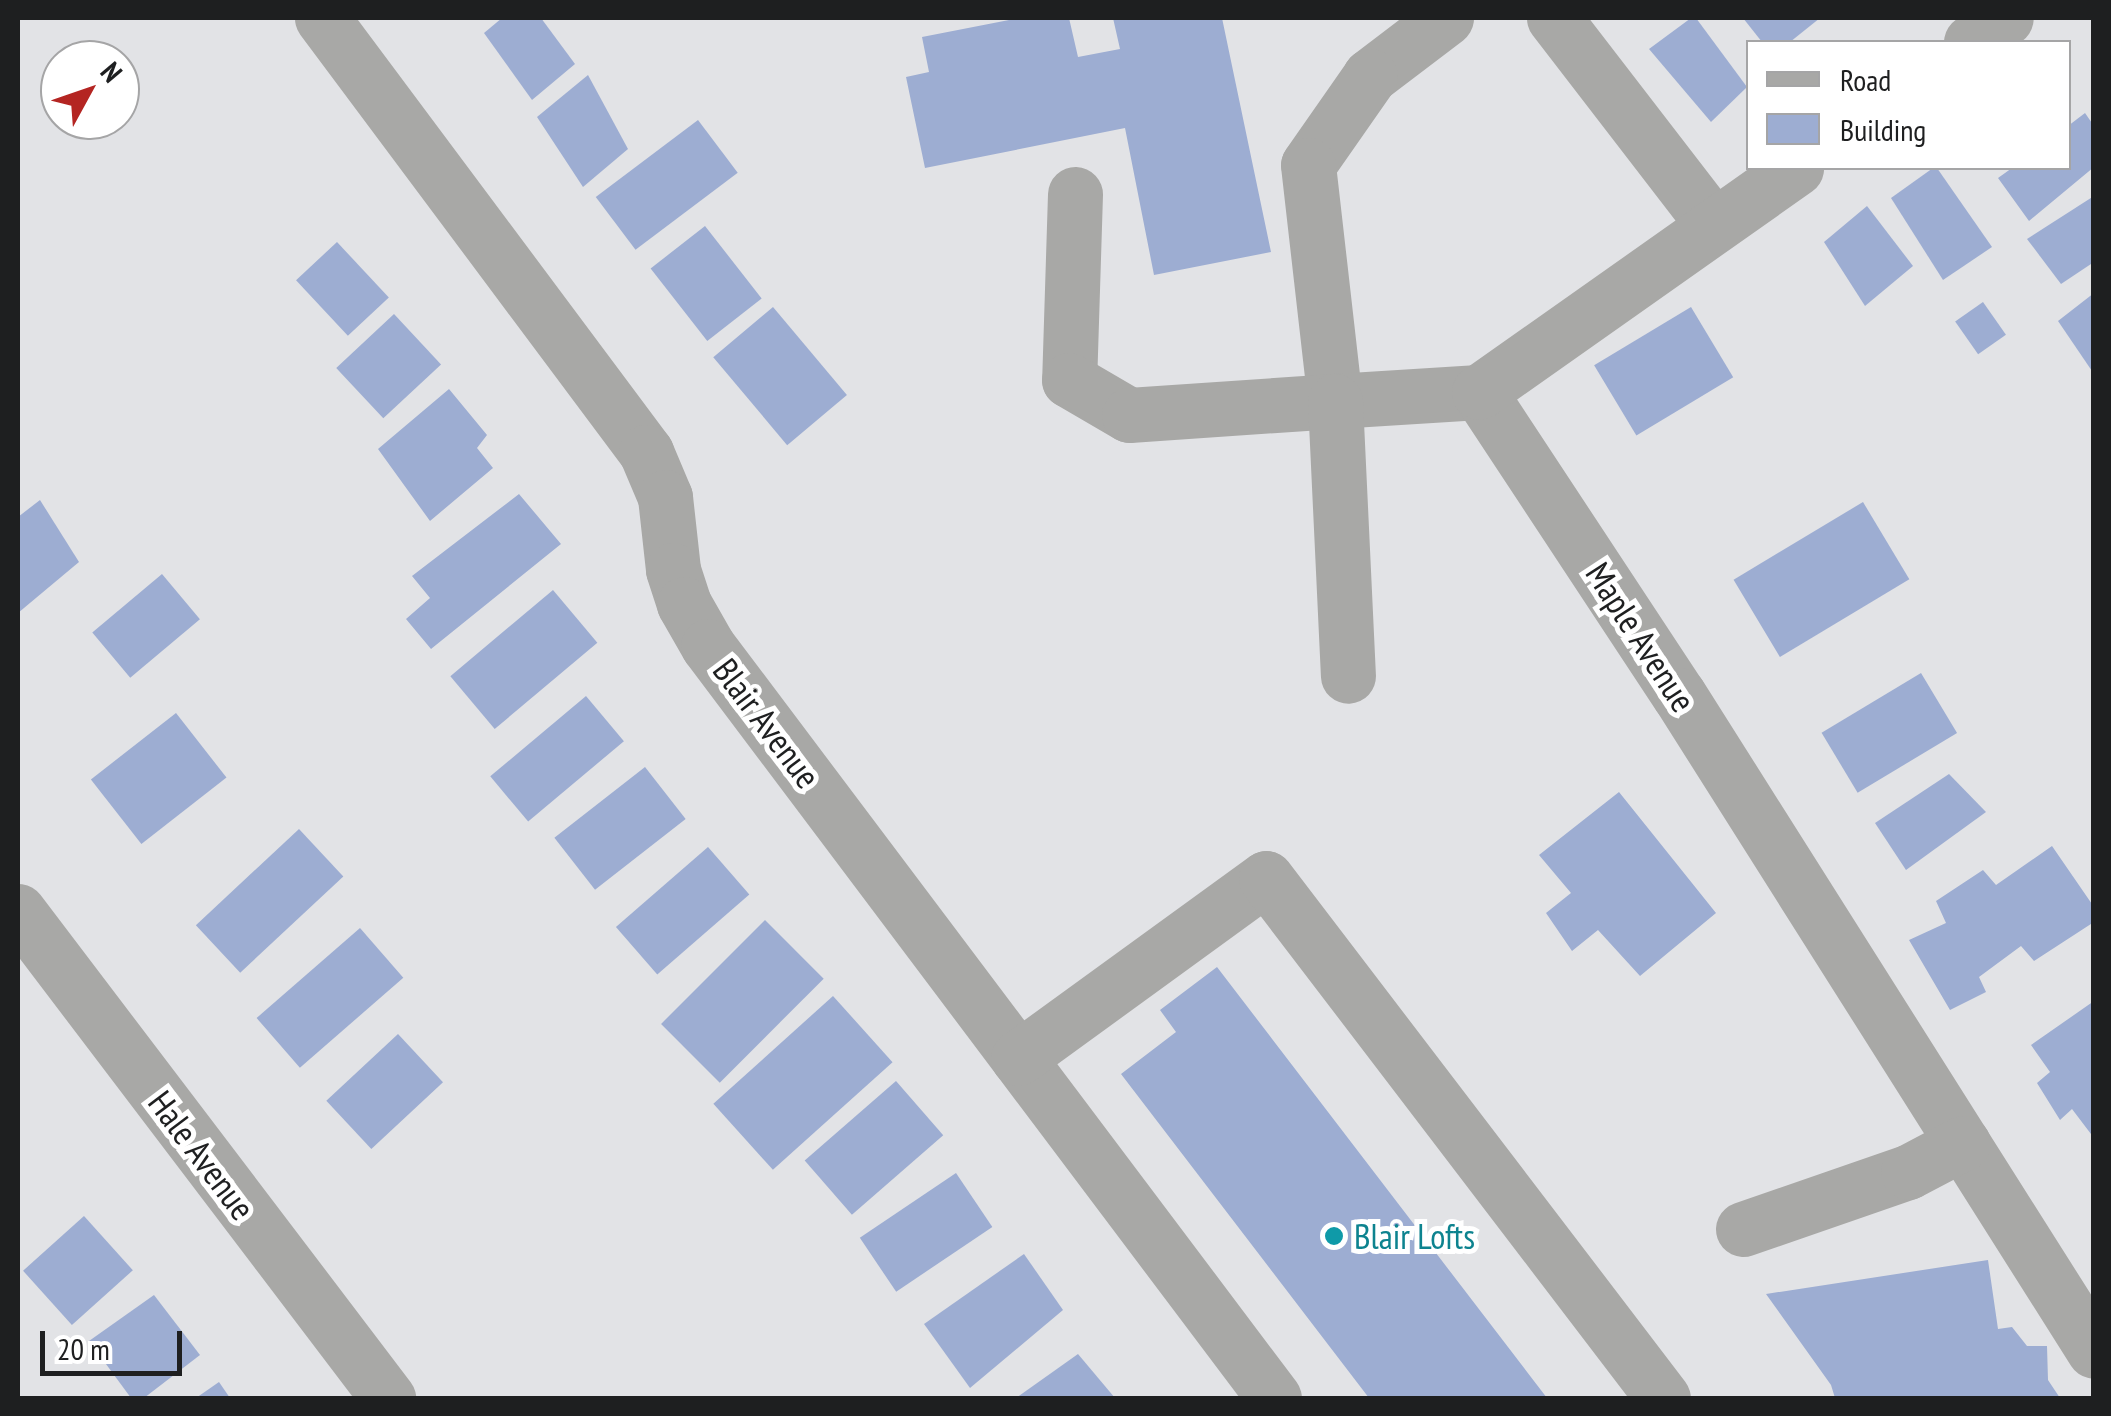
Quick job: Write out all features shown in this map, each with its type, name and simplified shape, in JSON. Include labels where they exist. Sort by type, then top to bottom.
[{"type":"street","name":"Blair Avenue","points":[[322,18],[646,452],[665,497],[674,570],[684,604],[708,646],[1274,1398]]},
{"type":"street","points":[[1348,676],[1335,401],[1308,166],[1370,76],[1446,18]]},
{"type":"street","points":[[1554,18],[1714,226]]},
{"type":"street","points":[[1974,40],[2006,18]]},
{"type":"street","points":[[1075,194],[1068,380],[1129,416],[1478,392],[1793,170]]},
{"type":"street","name":"Maple Avenue","points":[[1478,392],[1679,695],[2094,1350]]},
{"type":"street","points":[[1018,1058],[1266,878],[1663,1398]]},
{"type":"street","name":"Hale Avenue","points":[[18,911],[388,1398]]},
{"type":"street","points":[[1744,1229],[1908,1172],[1963,1143]]},
{"type":"building","points":[[502,18],[541,18],[575,64],[532,100],[484,33]]},
{"type":"building","points":[[1019,18],[1069,18],[1078,57],[1120,49],[1113,18],[1222,18],[1271,252],[1154,275],[1125,128],[925,168],[906,77],[929,72],[922,37]]},
{"type":"building","points":[[1696,18],[1746,88],[1711,122],[1649,49]]},
{"type":"building","points":[[1743,18],[1820,18],[1792,40],[1760,40]]},
{"type":"building","points":[[588,75],[628,149],[583,187],[537,117]]},
{"type":"building","points":[[2085,113],[2094,126],[2094,167],[2029,221],[1998,178],[2009,170],[2071,170],[2071,124]]},
{"type":"building","points":[[698,120],[738,173],[635,250],[596,197]]},
{"type":"building","points":[[1930,170],[1938,170],[1992,247],[1943,280],[1891,198]]},
{"type":"building","points":[[2094,196],[2094,262],[2061,284],[2027,239]]},
{"type":"building","points":[[1867,206],[1913,266],[1865,306],[1824,242]]},
{"type":"building","points":[[705,226],[762,298],[707,341],[651,268]]},
{"type":"building","points":[[337,242],[389,298],[348,336],[296,280]]},
{"type":"building","points":[[2094,293],[2094,374],[2058,321]]},
{"type":"building","points":[[1983,302],[2006,335],[1978,354],[1955,322]]},
{"type":"building","points":[[773,307],[847,395],[787,445],[713,357]]},
{"type":"building","points":[[1691,307],[1733,377],[1636,435],[1594,365]]},
{"type":"building","points":[[394,314],[441,364],[383,418],[336,368]]},
{"type":"building","points":[[449,389],[487,435],[477,448],[493,468],[430,521],[378,449]]},
{"type":"building","points":[[519,494],[561,544],[431,649],[406,619],[430,598],[412,576]]},
{"type":"building","points":[[40,500],[79,562],[18,613],[18,517]]},
{"type":"building","points":[[1863,502],[1909,579],[1780,657],[1734,580]]},
{"type":"building","points":[[162,574],[200,619],[130,678],[92,632]]},
{"type":"building","points":[[553,590],[597,643],[495,729],[450,676]]},
{"type":"building","points":[[1921,673],[1957,733],[1858,793],[1822,733]]},
{"type":"building","points":[[586,696],[624,741],[528,822],[490,776]]},
{"type":"building","points":[[176,713],[226,778],[141,844],[91,779]]},
{"type":"building","points":[[645,767],[686,819],[595,890],[554,838]]},
{"type":"building","points":[[1949,774],[1986,812],[1906,870],[1875,823]]},
{"type":"building","points":[[1619,792],[1716,913],[1640,976],[1598,930],[1572,951],[1546,913],[1571,893],[1539,855]]},
{"type":"building","points":[[299,829],[343,877],[240,973],[196,925]]},
{"type":"building","points":[[2052,846],[2094,907],[2094,922],[2034,961],[2021,946],[1979,977],[1986,992],[1950,1010],[1909,940],[1946,923],[1936,901],[1983,870],[1996,885]]},
{"type":"building","points":[[708,847],[749,895],[657,975],[616,927]]},
{"type":"building","points":[[765,920],[824,979],[720,1083],[661,1024]]},
{"type":"building","points":[[360,928],[403,978],[300,1068],[257,1018]]},
{"type":"building","name":"Blair Lofts","points":[[1217,967],[1547,1398],[1369,1398],[1121,1074],[1176,1032],[1160,1010]]},
{"type":"building","points":[[833,996],[893,1062],[773,1170],[713,1104]]},
{"type":"building","points":[[2094,1001],[2094,1138],[2072,1109],[2060,1120],[2037,1083],[2050,1072],[2031,1045]]},
{"type":"building","points":[[398,1034],[443,1082],[371,1149],[326,1101]]},
{"type":"building","points":[[896,1081],[943,1135],[852,1215],[805,1160]]},
{"type":"building","points":[[956,1173],[992,1227],[896,1292],[860,1238]]},
{"type":"building","points":[[84,1216],[133,1270],[72,1325],[23,1271]]},
{"type":"building","points":[[1024,1254],[1063,1310],[970,1388],[924,1324]]},
{"type":"building","points":[[1988,1260],[1998,1329],[2012,1327],[2027,1346],[2047,1346],[2048,1380],[2060,1398],[1835,1398],[1831,1385],[1766,1294]]},
{"type":"building","points":[[154,1295],[200,1355],[144,1398],[131,1398],[89,1341]]},
{"type":"building","points":[[1078,1354],[1115,1398],[1016,1398]]},
{"type":"building","points":[[219,1382],[230,1398],[196,1398]]},
{"type":"place","name":"Blair Lofts","points":[[1334,1236]]}]
